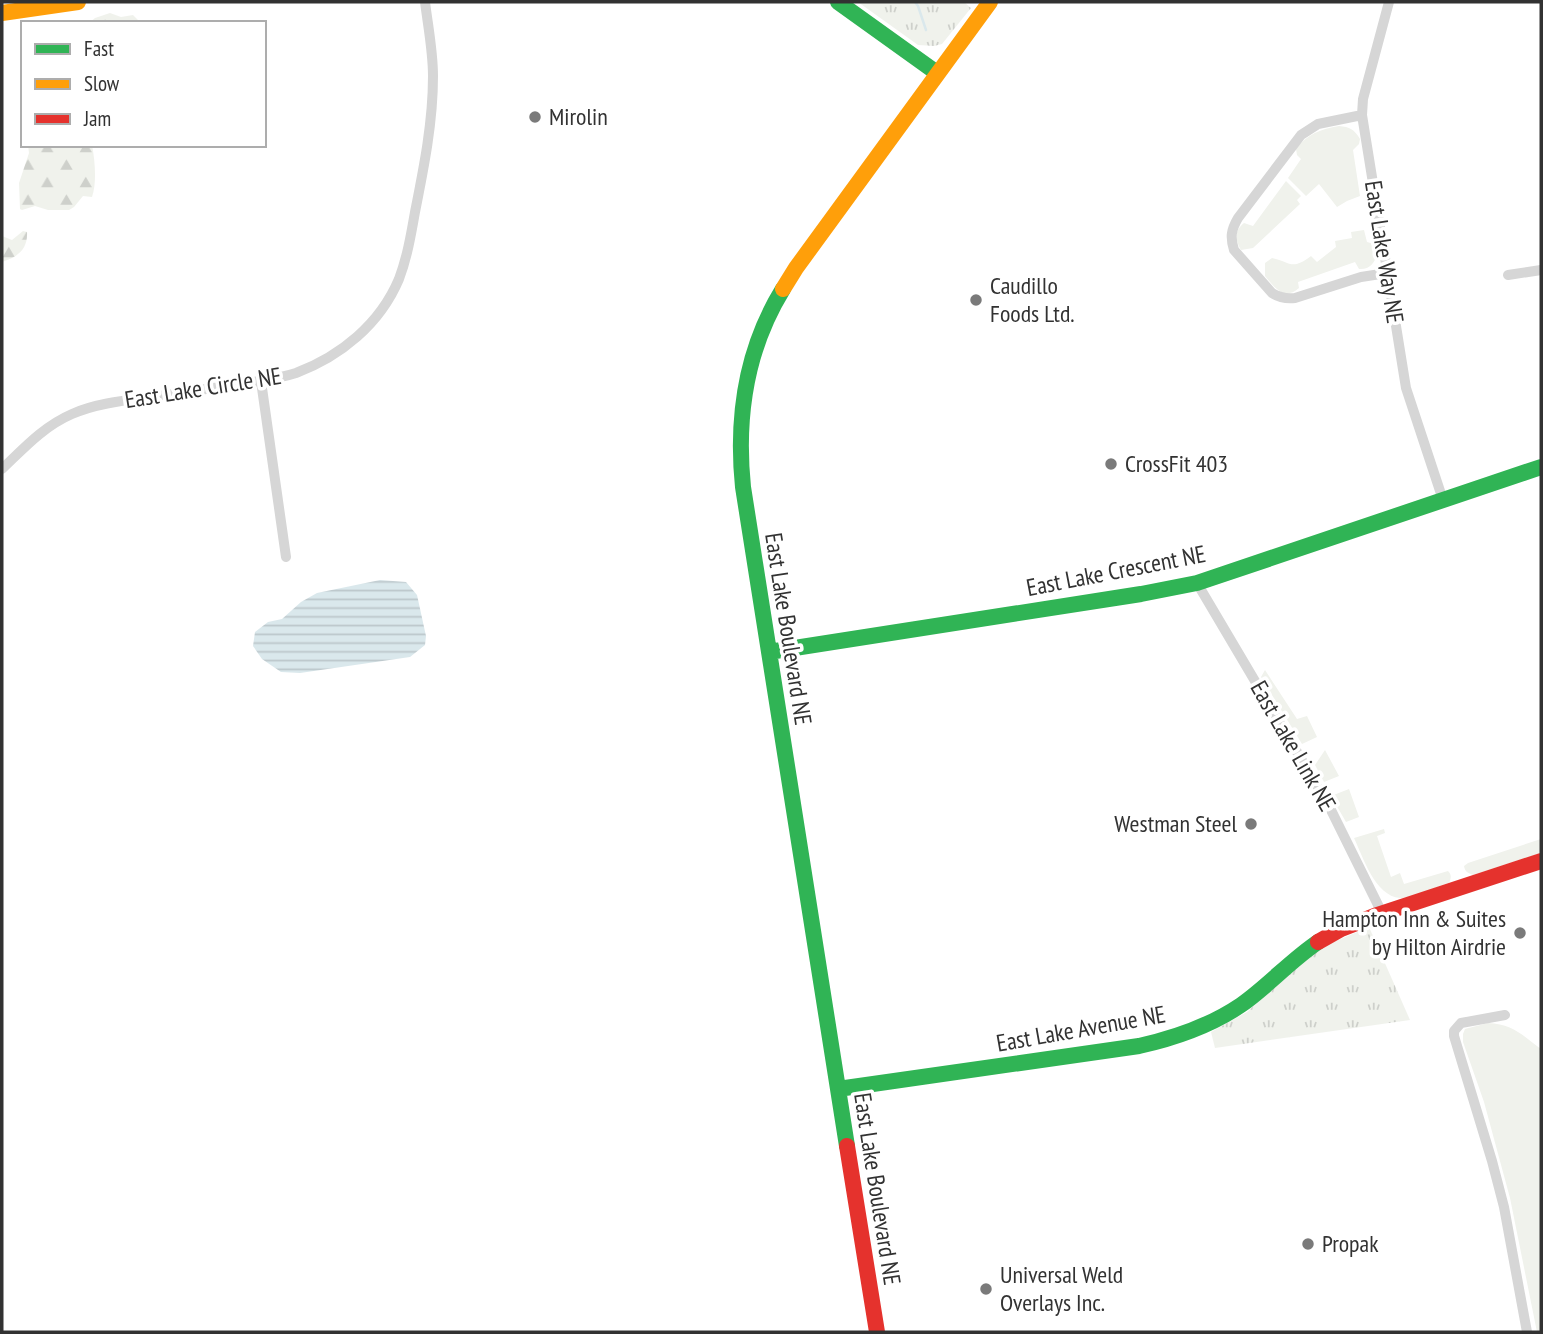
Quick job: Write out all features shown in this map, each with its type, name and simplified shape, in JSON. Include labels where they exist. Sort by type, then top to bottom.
[{"type":"street","points":[[2,13],[78,2]]},
{"type":"street","name":"East Lake Circle NE","points":[[2,469],[54,423],[88,408],[261,381],[294,373],[332,356],[351,343],[375,317],[398,282],[411,237],[430,131],[433,74],[425,2]]},
{"type":"street","points":[[838,2],[937,73]]},
{"type":"street","name":"East Lake Boulevard NE","points":[[877,1332],[741,473],[742,413],[753,355],[773,305],[796,268],[990,2]]},
{"type":"street","name":"East Lake Way NE","points":[[1389,2],[1363,99],[1362,115],[1406,388],[1443,500]]},
{"type":"street","points":[[1362,115],[1318,124],[1301,135],[1238,218],[1232,229],[1232,243],[1234,250],[1272,293],[1287,299],[1361,277],[1387,273]]},
{"type":"street","points":[[1508,275],[1541,270]]},
{"type":"street","points":[[261,381],[286,557]]},
{"type":"street","name":"East Lake Crescent NE","points":[[769,652],[1197,583],[1541,467]]},
{"type":"street","name":"East Lake Link NE","points":[[1197,583],[1325,798],[1382,913]]},
{"type":"street","name":"East Lake Avenue NE","points":[[838,1089],[1139,1046],[1177,1036],[1215,1021],[1233,1010],[1306,949],[1344,929],[1382,913],[1541,861]]},
{"type":"street","points":[[1505,1015],[1461,1023],[1454,1031],[1454,1041],[1504,1207],[1527,1332]]},
{"type":"green space","points":[[858,2],[964,2],[971,8],[942,44],[934,46],[918,45]]},
{"type":"green space","points":[[110,13],[121,17],[133,15],[139,21],[91,21]]},
{"type":"green space","points":[[1339,126],[1351,129],[1360,139],[1353,150],[1360,196],[1337,207],[1319,184],[1306,196],[1288,178],[1301,159],[1296,149],[1300,144],[1315,133]]},
{"type":"green space","points":[[28,147],[92,147],[95,185],[92,197],[83,196],[69,210],[48,210],[35,206],[20,209],[19,183],[29,153]]},
{"type":"green space","points":[[1286,181],[1301,196],[1297,200],[1300,204],[1253,248],[1241,250],[1237,239],[1238,229],[1244,223],[1253,226]]},
{"type":"green space","points":[[1364,230],[1367,242],[1374,244],[1378,250],[1374,261],[1367,268],[1359,269],[1355,262],[1298,282],[1299,288],[1289,293],[1280,291],[1265,276],[1265,263],[1272,258],[1295,264],[1311,256],[1317,262],[1336,247],[1335,241],[1352,238],[1351,232]]},
{"type":"green space","points":[[23,231],[27,232],[24,248],[13,258],[2,262],[2,236],[12,240]]},
{"type":"green space","points":[[1265,670],[1297,719],[1307,716],[1317,737],[1302,744],[1261,677]]},
{"type":"green space","points":[[1325,750],[1339,776],[1324,782],[1315,765]]},
{"type":"green space","points":[[1349,789],[1359,817],[1346,822],[1331,796]]},
{"type":"green space","points":[[1384,829],[1385,833],[1377,836],[1391,877],[1400,873],[1404,884],[1448,871],[1451,877],[1449,883],[1405,898],[1391,896],[1371,874],[1354,838]]},
{"type":"green space","points":[[1541,839],[1541,853],[1473,875],[1464,868],[1468,863]]},
{"type":"green space","points":[[1369,927],[1410,1020],[1215,1048],[1211,1032],[1247,1012],[1306,959],[1329,944]]},
{"type":"green space","points":[[1488,1023],[1511,1028],[1541,1049],[1541,1332],[1537,1332],[1510,1198],[1484,1102],[1463,1042],[1465,1029]]},
{"type":"shaded area","points":[[380,580],[406,582],[417,595],[426,636],[425,645],[410,657],[300,673],[281,672],[262,659],[253,646],[255,632],[268,622],[282,619],[301,602],[317,593]]},
{"type":"waterway","points":[[915,2],[926,30]]},
{"type":"traffic: fast","points":[[838,2],[937,73]]},
{"type":"traffic: fast","points":[[783,289],[770,312],[752,360],[743,410],[741,461],[847,1146]]},
{"type":"traffic: fast","points":[[769,652],[1197,583],[1541,467]]},
{"type":"traffic: fast","points":[[838,1089],[1139,1046],[1166,1039],[1205,1025],[1241,1005],[1318,942]]},
{"type":"traffic: slow","points":[[2,13],[78,2]]},
{"type":"traffic: slow","points":[[783,289],[990,2]]},
{"type":"traffic: jam","points":[[1318,942],[1341,929],[1377,915],[1541,861]]},
{"type":"traffic: jam","points":[[847,1146],[877,1332]]},
{"type":"place","name":"Mirolin","points":[[535,117]]},
{"type":"place","name":"Caudillo Foods Ltd.","points":[[976,300]]},
{"type":"place","name":"CrossFit 403","points":[[1111,464]]},
{"type":"place","name":"Westman Steel","points":[[1251,824]]},
{"type":"place","name":"Hampton Inn & Suites by Hilton Airdrie","points":[[1520,933]]},
{"type":"place","name":"Propak","points":[[1308,1244]]},
{"type":"place","name":"Universal Weld Overlays Inc.","points":[[986,1289]]}]
